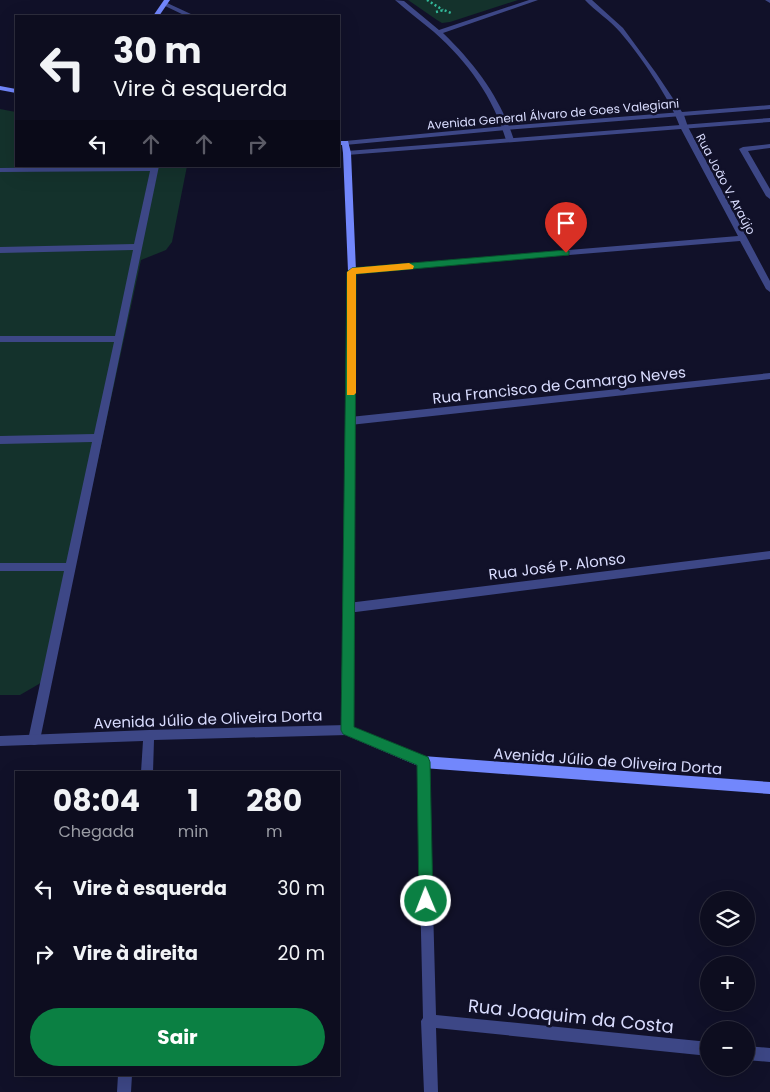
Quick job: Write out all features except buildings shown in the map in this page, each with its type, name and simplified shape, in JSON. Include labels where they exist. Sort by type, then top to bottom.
[{"type":"main road","points":[[157,15],[166,2]]},
{"type":"main road","points":[[0,88],[15,91]]},
{"type":"main road","points":[[342,143],[352,272],[348,730]]},
{"type":"main road","name":"Avenida Júlio de Oliveira Dorta","points":[[348,730],[423,762],[770,788]]},
{"type":"street","points":[[398,0],[439,32],[465,57],[490,94],[510,140]]},
{"type":"street","points":[[439,32],[535,0]]},
{"type":"street","name":"Rua João V. Araújo","points":[[588,0],[621,29],[653,72],[680,115],[684,127],[741,238],[770,289]]},
{"type":"street","points":[[166,2],[189,15]]},
{"type":"street","name":"Avenida General Álvaro de Goes Valegiani","points":[[342,143],[770,107]]},
{"type":"street","name":"Avenida General Álvaro de Goes Valegiani","points":[[343,152],[770,120]]},
{"type":"street","points":[[770,146],[743,148],[770,196]]},
{"type":"street","points":[[0,170],[155,168],[34,740]]},
{"type":"street","points":[[352,272],[741,238]]},
{"type":"street","points":[[0,250],[138,247]]},
{"type":"street","points":[[0,340],[119,339]]},
{"type":"street","name":"Rua Francisco de Camargo Neves","points":[[350,421],[770,376]]},
{"type":"street","points":[[0,440],[98,438]]},
{"type":"street","name":"Rua José P. Alonso","points":[[348,608],[770,555]]},
{"type":"street","points":[[0,567],[70,567]]},
{"type":"street","name":"Avenida Júlio de Oliveira Dorta","points":[[0,741],[348,730]]},
{"type":"street","points":[[147,771],[149,735]]},
{"type":"street","points":[[423,762],[431,1092]]},
{"type":"street","name":"Rua Joaquim da Costa","points":[[428,1021],[700,1048]]},
{"type":"street","points":[[755,1054],[770,1055]]},
{"type":"street","points":[[124,1092],[125,1076]]},
{"type":"path","points":[[427,0],[444,10]]},
{"type":"green space","points":[[408,0],[518,0],[442,23]]},
{"type":"green space","points":[[0,109],[15,112],[15,167],[187,167],[172,242],[166,250],[141,260],[51,677],[20,695],[0,695]]},
{"type":"slow traffic","points":[[351,393],[352,272],[409,266]]},
{"type":"route","points":[[426,901],[423,762],[348,730],[352,272],[566,253]]}]
